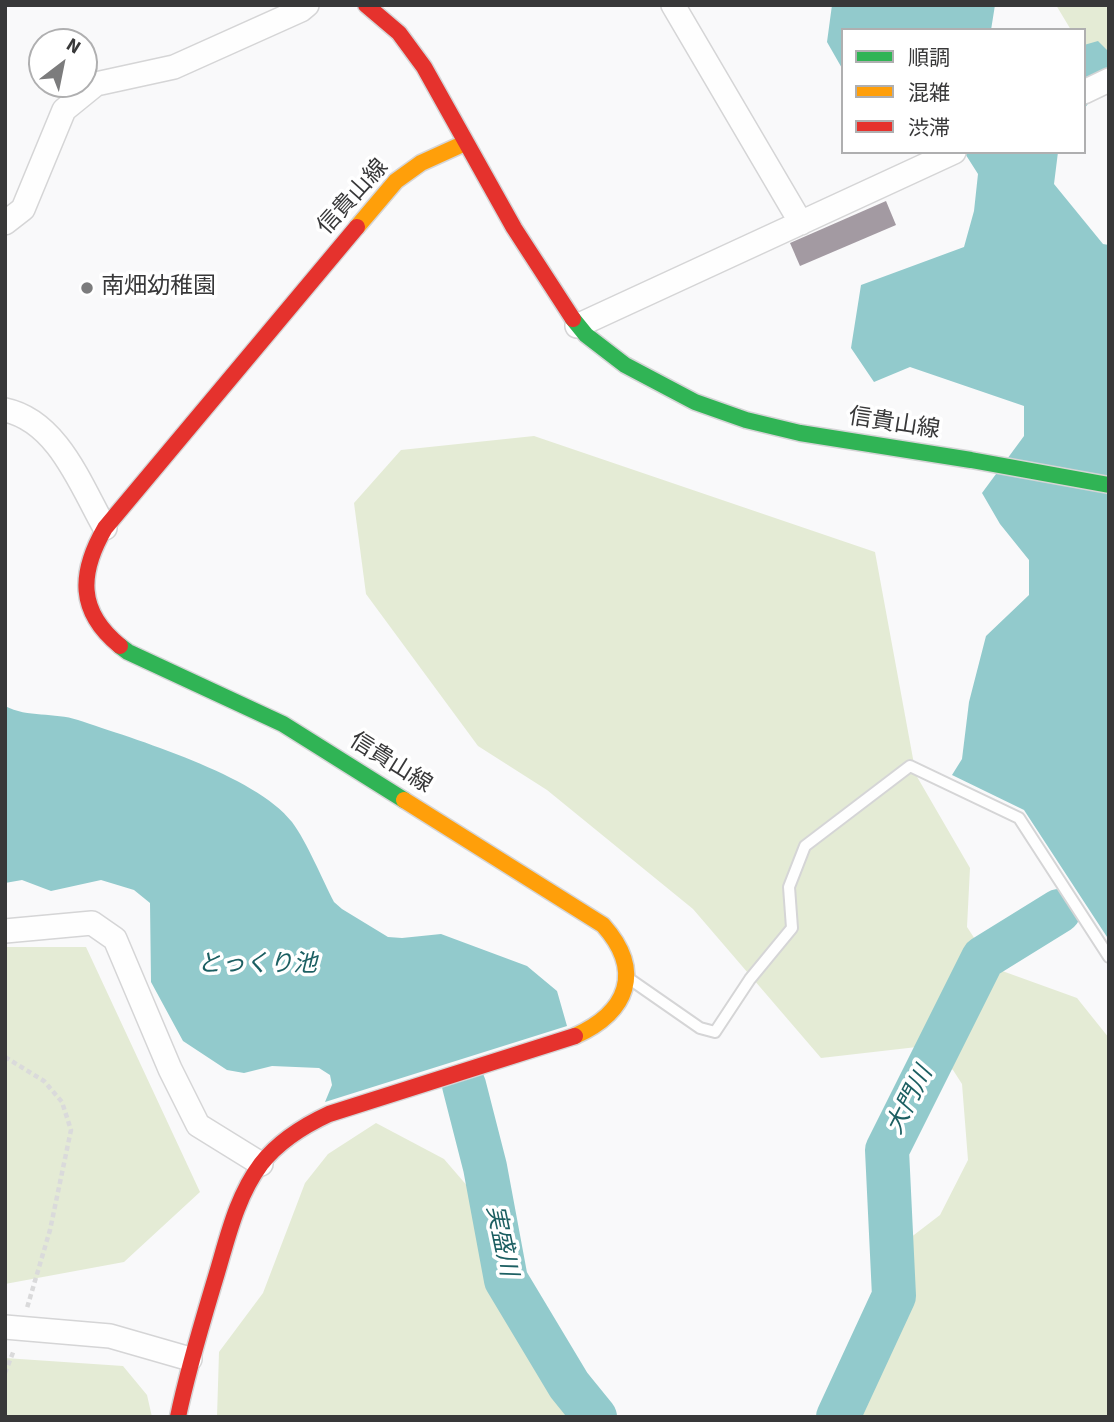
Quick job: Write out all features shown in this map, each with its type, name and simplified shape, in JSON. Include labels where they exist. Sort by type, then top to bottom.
[{"type":"main road","name":"信貴山線","points":[[378,9],[415,53],[556,297],[577,326],[603,349],[635,371],[671,391],[718,411],[800,433],[1109,485]]},
{"type":"main road","name":"信貴山線","points":[[465,143],[421,163],[396,181],[105,528],[92,547],[85,587],[93,614],[113,642],[147,662],[283,724],[590,917],[613,935],[622,949],[627,964],[627,978]]},
{"type":"main road","points":[[178,1417],[190,1359],[237,1211],[251,1178],[285,1139],[329,1114],[571,1038],[608,1015],[621,999],[627,978]]},
{"type":"street","points":[[5,223],[23,209],[64,110],[96,84],[174,67],[307,5]]},
{"type":"street","points":[[673,5],[810,219]]},
{"type":"street","points":[[1086,91],[1109,80]]},
{"type":"street","points":[[577,326],[950,154]]},
{"type":"street","points":[[5,410],[14,412],[42,428],[64,454],[105,528]]},
{"type":"street","points":[[5,931],[92,923],[115,940],[170,1069],[198,1125],[261,1164]]},
{"type":"street","points":[[13,1328],[110,1336],[190,1359]]},
{"type":"lane","points":[[627,978],[652,992],[700,1028],[715,1032],[750,979],[792,928],[789,887],[805,846],[909,766],[1019,818],[1109,957]]},
{"type":"path","points":[[5,1057],[44,1081],[62,1102],[71,1130],[50,1230],[13,1328],[5,1373]]},
{"type":"green space","points":[[1056,5],[1109,5],[1109,89],[1086,53],[1086,28],[1070,28]]},
{"type":"green space","points":[[534,436],[875,552],[916,775],[970,868],[967,927],[994,968],[1077,998],[1109,1038],[1109,1417],[826,1417],[884,1270],[910,1238],[940,1215],[968,1160],[962,1084],[953,1070],[917,1047],[821,1058],[693,909],[547,790],[478,746],[366,594],[354,503],[401,450]]},
{"type":"green space","points":[[5,947],[86,947],[200,1192],[124,1262],[5,1284]]},
{"type":"green space","points":[[376,1123],[444,1159],[469,1188],[478,1227],[590,1417],[217,1417],[219,1352],[263,1293],[305,1183],[328,1154]]},
{"type":"green space","points":[[5,1358],[123,1366],[147,1395],[152,1417],[5,1417]]},
{"type":"water","points":[[832,5],[995,5],[991,28],[841,28],[841,66],[827,42]]},
{"type":"water","points":[[1098,41],[1109,52],[1105,76],[1086,106],[1086,44]]},
{"type":"water","points":[[965,154],[1058,154],[1054,184],[1103,244],[1109,245],[1109,940],[1024,810],[952,775],[962,759],[969,702],[986,636],[1029,595],[1029,560],[1000,524],[982,493],[1024,436],[1024,406],[910,367],[874,382],[851,348],[861,285],[964,247],[974,211],[978,174]]},
{"type":"water","name":"とっくり池","points":[[5,706],[23,712],[69,718],[130,737],[192,760],[251,789],[275,805],[292,822],[334,902],[342,909],[388,937],[441,934],[527,966],[557,991],[567,1026],[325,1102],[332,1085],[330,1075],[319,1068],[272,1066],[244,1073],[227,1070],[183,1041],[151,982],[150,903],[134,890],[101,880],[51,891],[22,880],[5,883]]},
{"type":"building","points":[[886,201],[896,225],[800,266],[790,243]]},
{"type":"waterway","name":"大門川","points":[[838,1417],[894,1296],[887,1150],[983,958],[1059,911]]},
{"type":"waterway","name":"実盛川","points":[[464,1085],[485,1167],[506,1280],[569,1385],[595,1417]]},
{"type":"traffic: fast","points":[[573,319],[586,335],[625,365],[695,402],[746,420],[800,433],[1109,485]]},
{"type":"traffic: fast","points":[[120,646],[283,724],[404,800]]},
{"type":"traffic: slow","points":[[357,227],[396,181],[421,163],[465,143]]},
{"type":"traffic: slow","points":[[404,800],[603,925],[616,942],[626,974],[624,989],[608,1015],[575,1036]]},
{"type":"traffic: jam","points":[[366,5],[399,33],[424,67],[514,228],[573,319]]},
{"type":"traffic: jam","points":[[120,646],[96,619],[87,591],[90,561],[105,528],[357,227]]},
{"type":"traffic: jam","points":[[178,1417],[196,1344],[234,1217],[253,1176],[276,1148],[301,1129],[329,1114],[575,1036]]},
{"type":"place","name":"南畑幼稚園","points":[[87,288]]}]
